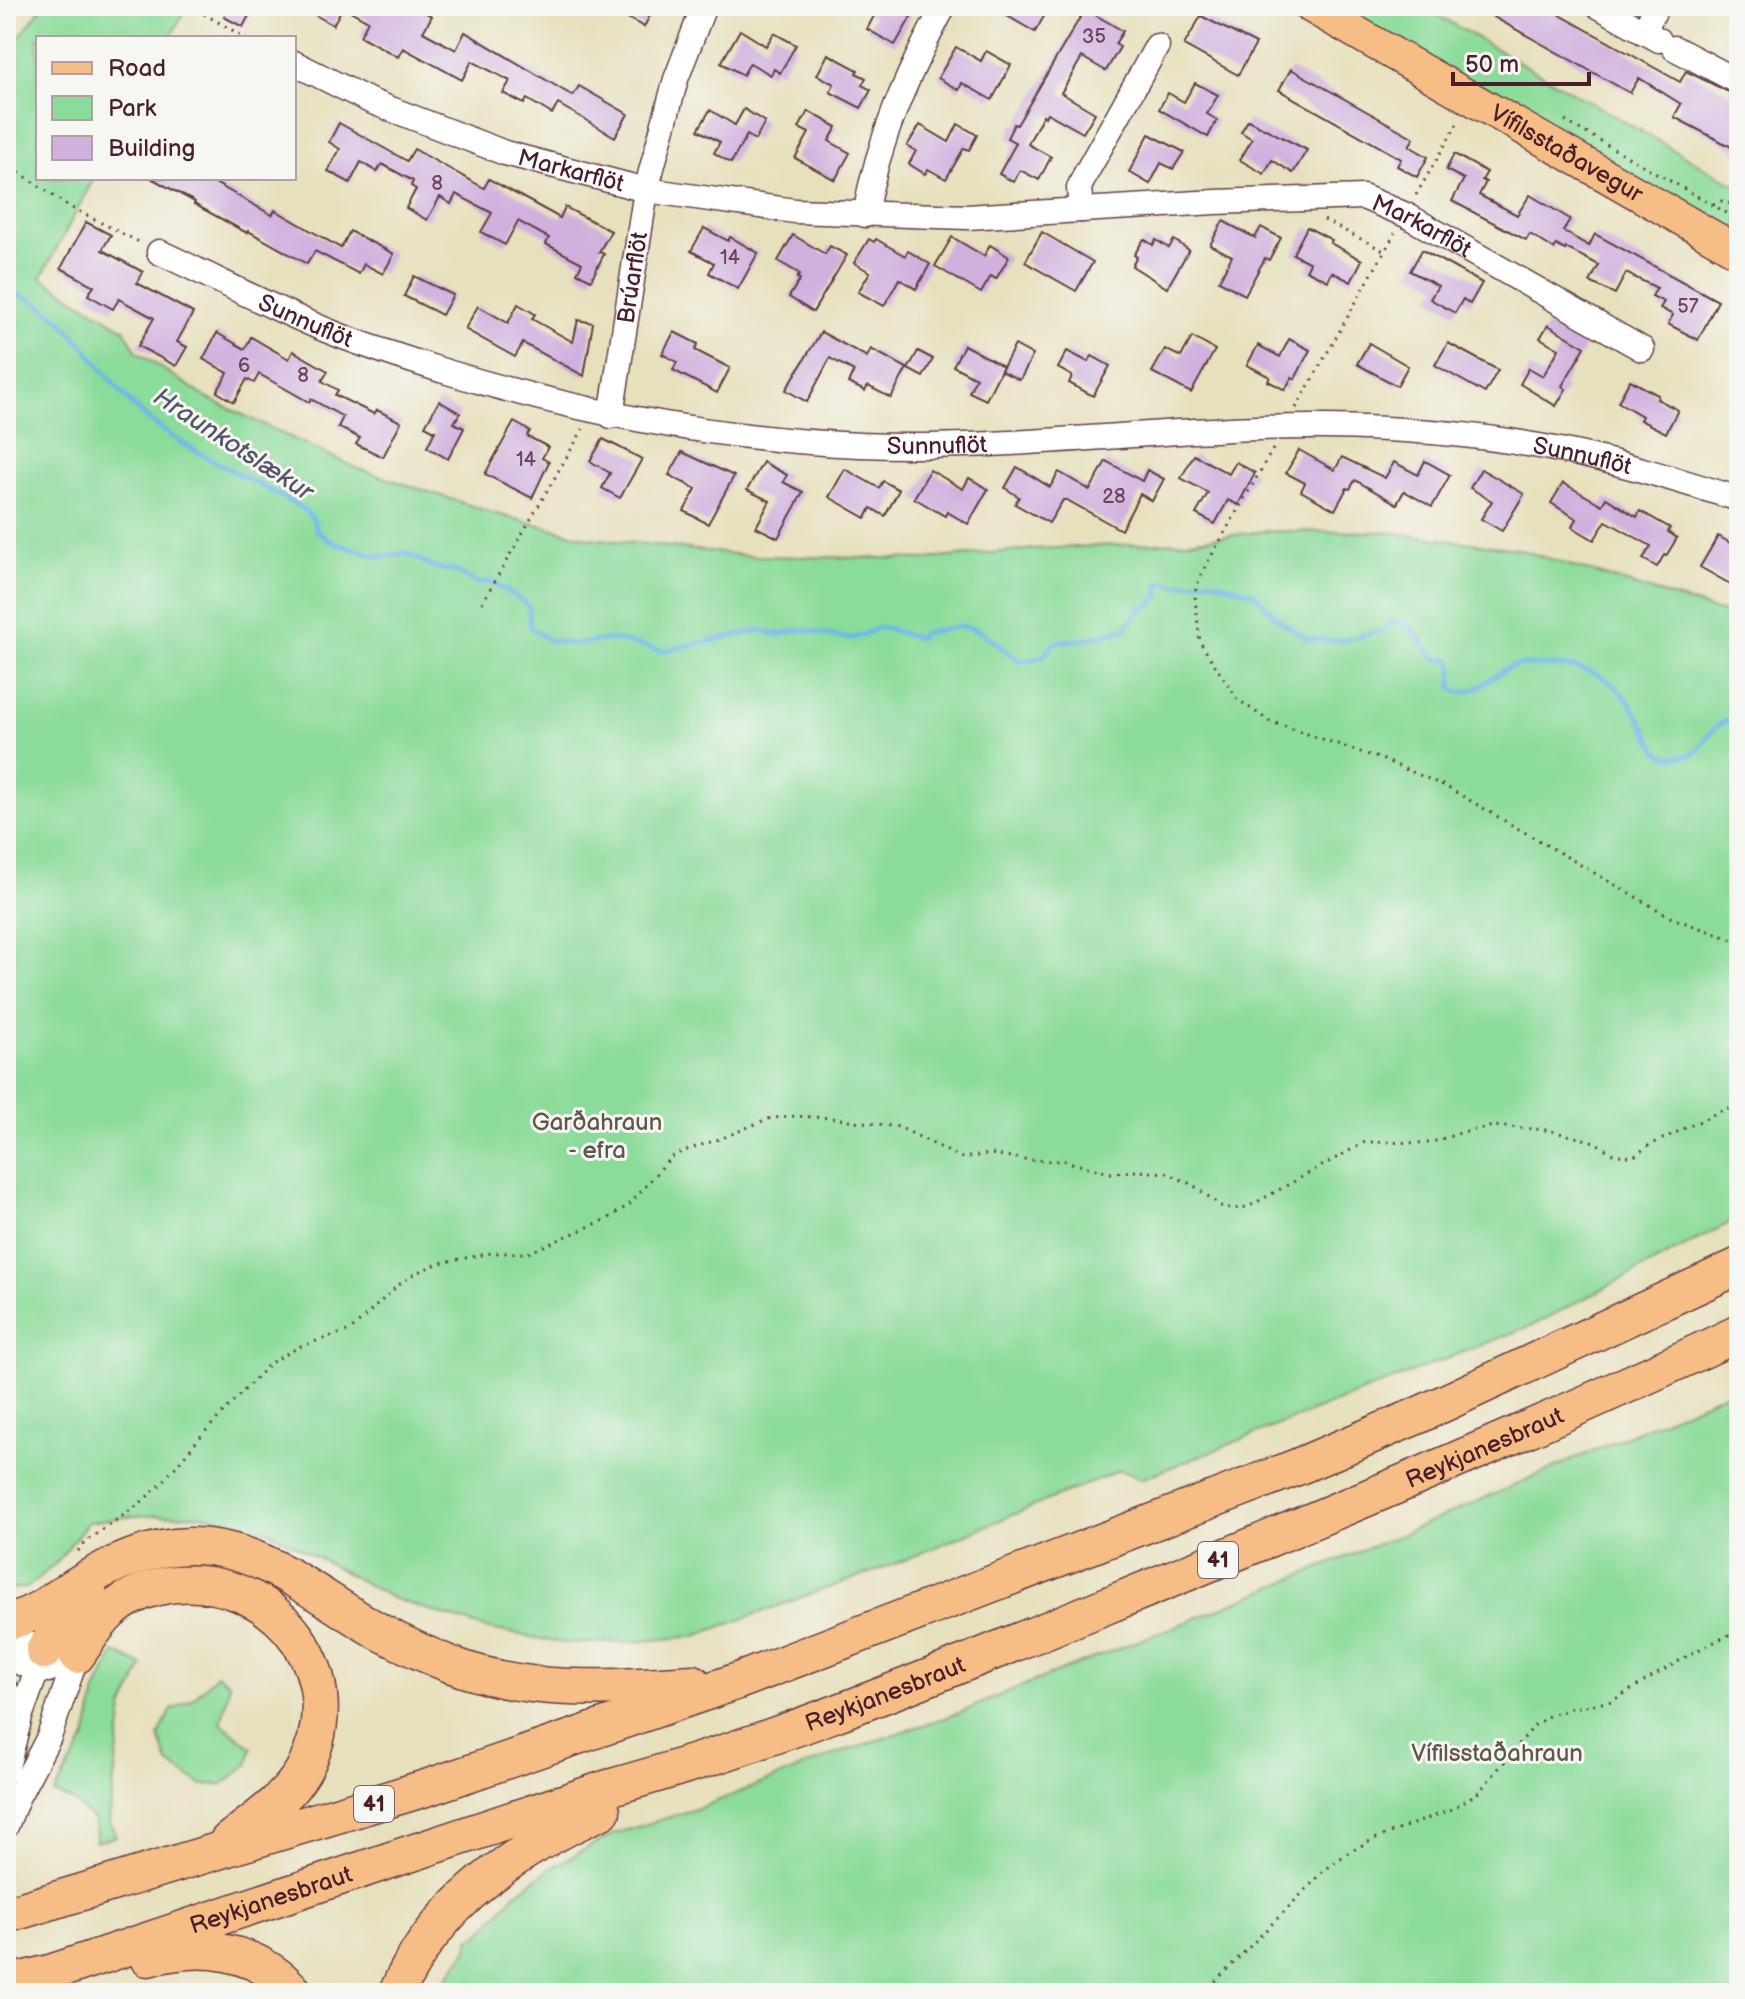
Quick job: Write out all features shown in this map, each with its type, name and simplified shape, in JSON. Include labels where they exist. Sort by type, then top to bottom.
[{"type":"highway","name":"41","points":[[6,1915],[429,1787],[738,1681],[1297,1467],[1419,1415],[1739,1266]]},
{"type":"highway","name":"Reykjanesbraut","points":[[6,1984],[50,1973],[608,1788],[688,1766],[918,1682],[1461,1458],[1739,1333]]},
{"type":"highway","points":[[91,1561],[128,1559],[168,1548],[232,1550],[269,1565],[322,1594],[379,1631],[454,1666],[506,1680],[581,1690],[738,1681]]},
{"type":"highway","points":[[6,1622],[38,1612],[83,1581],[91,1561]]},
{"type":"highway","points":[[57,1665],[72,1609],[91,1561]]},
{"type":"highway","points":[[57,1665],[112,1610],[127,1599],[156,1588],[191,1583],[220,1586],[254,1598],[282,1619],[308,1655],[318,1695],[317,1727],[311,1753],[302,1773],[284,1794],[211,1853]]},
{"type":"highway","points":[[397,1993],[423,1946],[443,1919],[520,1853],[688,1766]]},
{"type":"highway","points":[[20,1993],[189,1950],[237,1953],[260,1963],[285,1981],[295,1993]]},
{"type":"main road","name":"Vífilsstaðavegur","points":[[1310,6],[1739,252]]},
{"type":"street","name":"Brúarflöt","points":[[600,413],[646,190],[676,79],[704,6]]},
{"type":"street","points":[[865,215],[873,171],[889,123],[944,6]]},
{"type":"street","points":[[1598,6],[1739,82]]},
{"type":"street","points":[[1657,6],[1659,40]]},
{"type":"street","points":[[1081,210],[1079,188],[1157,46]]},
{"type":"street","name":"Markarflöt","points":[[296,64],[370,101],[505,153],[646,190],[795,211],[967,217],[1363,197],[1406,215],[1642,349]]},
{"type":"street","name":"Sunnuflöt","points":[[159,252],[321,328],[388,353],[499,388],[600,413],[704,432],[862,445],[990,444],[1284,428],[1378,429],[1510,442],[1570,452],[1649,471],[1739,499]]},
{"type":"street","points":[[6,1634],[57,1665]]},
{"type":"street","points":[[6,1657],[57,1665]]},
{"type":"street","points":[[12,1744],[57,1665]]},
{"type":"street","points":[[6,1826],[49,1737],[57,1665]]},
{"type":"street","points":[[6,1690],[13,1718],[12,1744],[6,1771]]},
{"type":"path","points":[[190,6],[242,36]]},
{"type":"path","points":[[1460,119],[1206,565],[1196,587],[1195,599],[1200,642],[1237,699],[1269,721],[1384,760],[1445,786],[1672,918],[1739,942]]},
{"type":"path","points":[[6,163],[68,206],[159,252]]},
{"type":"path","points":[[1285,200],[1384,251]]},
{"type":"path","points":[[1713,204],[1722,201],[1739,207]]},
{"type":"path","points":[[482,603],[584,426],[600,413]]},
{"type":"path","points":[[91,1561],[89,1539],[138,1505],[161,1484],[201,1436],[270,1363],[301,1346],[351,1330],[396,1287],[427,1268],[492,1253],[528,1253],[609,1218],[630,1204],[670,1158],[767,1119],[820,1117],[899,1127],[962,1158],[991,1154],[1065,1161],[1110,1173],[1167,1173],[1193,1185],[1221,1206],[1232,1209],[1248,1207],[1365,1142],[1429,1143],[1493,1126],[1547,1130],[1595,1142],[1613,1154],[1633,1157],[1648,1146],[1721,1111],[1739,1106]]},
{"type":"path","points":[[1204,1993],[1325,1870],[1372,1840],[1452,1809],[1479,1792],[1535,1725],[1550,1715],[1612,1701],[1739,1630]]},
{"type":"green space","name":"Garðahraun - efra","points":[[43,6],[188,6],[171,36],[36,36],[36,180],[93,180],[41,278],[124,329],[137,352],[207,398],[356,468],[496,514],[589,538],[751,556],[927,559],[1035,549],[1180,542],[1264,531],[1384,532],[1518,549],[1739,618],[1739,1218],[1537,1323],[1141,1479],[1120,1470],[897,1563],[695,1636],[632,1642],[563,1643],[484,1628],[392,1598],[269,1531],[206,1515],[136,1516],[88,1522],[56,1563],[27,1588],[6,1589],[6,55]]},
{"type":"green space","points":[[1333,6],[1421,6],[1739,187],[1739,240]]},
{"type":"green space","name":"Vífilsstaðahraun","points":[[1739,1387],[1739,1993],[436,1993],[468,1949],[470,1939],[480,1934],[515,1894],[549,1869],[611,1835],[702,1807],[836,1754],[962,1712],[1403,1534]]},
{"type":"green space","points":[[114,1652],[143,1666],[123,1708],[109,1820],[116,1836],[96,1842],[95,1821],[73,1801],[54,1793],[86,1738],[96,1692]]},
{"type":"green space","points":[[217,1674],[230,1684],[221,1723],[252,1748],[248,1764],[223,1784],[202,1785],[168,1763],[159,1736],[170,1711],[192,1700]]},
{"type":"building","points":[[230,6],[254,6],[243,27],[224,17]]},
{"type":"building","points":[[299,6],[413,6],[432,16],[423,32],[456,50],[465,32],[573,96],[579,86],[628,114],[615,137],[558,104],[552,114],[527,99],[524,104],[503,93],[510,81],[472,61],[462,80],[403,48],[398,57],[360,36],[368,21],[343,7],[333,25]]},
{"type":"building","points":[[605,6],[655,6],[644,27]]},
{"type":"building","points":[[856,6],[913,6],[908,15],[911,17],[895,45],[867,29],[874,16]]},
{"type":"building","points":[[990,6],[1050,6],[1035,32]]},
{"type":"building","points":[[1474,6],[1544,6],[1680,82],[1686,71],[1739,97],[1739,151],[1674,117],[1681,104],[1639,78],[1630,93]]},
{"type":"building","points":[[1085,9],[1123,31],[1115,44],[1120,47],[1106,71],[1082,57],[1061,93],[1095,113],[1083,133],[1047,113],[1045,117],[1043,115],[1028,144],[1051,157],[1039,180],[1020,170],[1014,182],[999,174],[1016,143],[1007,138]]},
{"type":"building","points":[[1201,16],[1256,44],[1238,75],[1184,45]]},
{"type":"building","points":[[740,30],[766,46],[774,33],[796,45],[780,73],[774,69],[771,75],[750,63],[743,75],[721,63]]},
{"type":"building","points":[[956,47],[981,61],[986,51],[1011,65],[992,100],[962,83],[959,90],[938,78]]},
{"type":"building","points":[[828,54],[858,70],[856,73],[866,78],[862,85],[871,90],[861,108],[830,92],[834,84],[817,75]]},
{"type":"building","points":[[1291,69],[1414,138],[1409,146],[1428,157],[1417,177],[1397,166],[1401,159],[1279,90]]},
{"type":"building","points":[[1195,83],[1218,95],[1207,114],[1217,120],[1208,137],[1159,109],[1168,93],[1184,102]]},
{"type":"building","points":[[744,109],[765,122],[755,140],[747,135],[731,163],[714,153],[720,142],[698,130],[710,110],[735,125]]},
{"type":"building","points":[[808,111],[837,127],[829,141],[850,153],[835,180],[795,158],[809,133],[799,128]]},
{"type":"building","points":[[1248,120],[1307,150],[1293,173],[1272,160],[1264,174],[1240,160],[1252,139],[1241,132]]},
{"type":"building","points":[[339,123],[407,161],[414,149],[484,188],[489,179],[560,218],[565,207],[611,231],[599,252],[604,254],[591,280],[577,273],[582,263],[546,244],[549,238],[518,221],[505,245],[481,232],[492,213],[456,194],[451,204],[440,197],[427,220],[406,208],[416,189],[411,186],[413,181],[382,164],[377,172],[361,162],[350,183],[328,171],[340,149],[329,142]]},
{"type":"building","points":[[958,124],[977,135],[969,150],[964,148],[946,179],[928,169],[925,174],[909,164],[916,151],[907,146],[920,125],[949,142]]},
{"type":"building","points":[[1149,134],[1184,152],[1173,169],[1161,163],[1150,184],[1129,172]]},
{"type":"building","points":[[1454,154],[1487,172],[1479,195],[1517,215],[1530,195],[1570,219],[1563,231],[1589,246],[1595,234],[1718,301],[1698,340],[1668,324],[1673,315],[1660,308],[1664,302],[1652,296],[1657,288],[1626,273],[1615,294],[1590,282],[1599,265],[1566,248],[1556,245],[1554,249],[1530,234],[1526,240],[1452,201],[1464,179],[1446,170]]},
{"type":"building","points":[[155,180],[210,180],[272,215],[275,210],[341,248],[350,231],[394,254],[383,274],[364,264],[359,274],[315,251],[307,264]]},
{"type":"building","points":[[1223,221],[1255,238],[1261,227],[1281,238],[1269,260],[1265,258],[1245,295],[1219,281],[1232,256],[1210,245]]},
{"type":"building","points":[[86,222],[111,235],[102,250],[143,272],[137,283],[193,313],[177,342],[187,347],[176,366],[138,346],[154,318],[119,299],[113,309],[88,295],[94,286],[61,268]]},
{"type":"building","points":[[1307,227],[1362,260],[1351,282],[1332,272],[1328,281],[1306,270],[1310,263],[1293,254]]},
{"type":"building","points":[[704,228],[728,241],[730,237],[758,253],[738,289],[709,273],[714,263],[691,251]]},
{"type":"building","points":[[1042,232],[1093,262],[1076,291],[1025,262]]},
{"type":"building","points":[[793,235],[825,254],[830,246],[847,255],[813,312],[789,297],[800,274],[778,261]]},
{"type":"building","points":[[952,237],[984,256],[990,245],[1009,257],[996,279],[991,276],[981,293],[935,266]]},
{"type":"building","points":[[869,239],[874,242],[876,239],[905,256],[908,251],[930,264],[916,289],[899,279],[884,306],[858,292],[870,272],[854,263]]},
{"type":"building","points":[[1144,239],[1153,245],[1156,240],[1169,248],[1174,240],[1189,250],[1167,288],[1132,266],[1137,257],[1134,255]]},
{"type":"building","points":[[1422,250],[1482,283],[1470,304],[1463,299],[1455,313],[1430,299],[1438,286],[1410,271]]},
{"type":"building","points":[[414,276],[453,295],[442,315],[404,296]]},
{"type":"building","points":[[518,304],[535,314],[532,319],[573,342],[578,320],[593,323],[584,376],[523,343],[515,357],[465,329],[478,306],[508,323]]},
{"type":"building","points":[[1548,325],[1585,347],[1562,386],[1566,389],[1556,406],[1520,384],[1529,368],[1543,376],[1559,349],[1540,338]]},
{"type":"building","points":[[674,332],[698,344],[695,350],[730,368],[717,393],[673,370],[677,362],[662,354]]},
{"type":"building","points":[[821,332],[867,357],[871,349],[907,368],[891,398],[868,386],[865,391],[848,383],[854,371],[830,358],[807,402],[786,390]]},
{"type":"building","points":[[217,333],[245,349],[251,337],[289,359],[293,351],[328,371],[322,381],[338,390],[335,395],[374,414],[377,410],[401,422],[383,457],[356,444],[360,438],[338,427],[343,417],[259,374],[254,383],[247,379],[234,402],[217,392],[228,373],[203,359]]},
{"type":"building","points":[[1192,337],[1215,350],[1191,393],[1152,372],[1165,349],[1181,357]]},
{"type":"building","points":[[1289,339],[1310,350],[1295,379],[1292,377],[1285,390],[1268,381],[1270,377],[1247,365],[1258,345],[1280,357]]},
{"type":"building","points":[[1369,343],[1408,366],[1397,386],[1357,364]]},
{"type":"building","points":[[1448,343],[1498,370],[1485,393],[1435,365]]},
{"type":"building","points":[[964,345],[1003,366],[986,400],[969,392],[976,378],[953,366]]},
{"type":"building","points":[[1015,345],[1033,355],[1020,380],[1001,371]]},
{"type":"building","points":[[918,351],[933,359],[923,377],[908,369]]},
{"type":"building","points":[[1067,351],[1088,362],[1092,356],[1110,366],[1093,396],[1069,383],[1072,376],[1058,368]]},
{"type":"building","points":[[1630,380],[1678,410],[1666,433],[1640,420],[1642,416],[1618,402]]},
{"type":"building","points":[[439,401],[460,413],[454,423],[464,428],[448,459],[427,447],[435,431],[425,426]]},
{"type":"building","points":[[514,422],[530,431],[527,436],[548,447],[542,458],[549,462],[532,498],[485,474]]},
{"type":"building","points":[[603,439],[642,459],[620,498],[602,488],[610,473],[590,461]]},
{"type":"building","points":[[1299,450],[1335,470],[1342,457],[1385,478],[1394,462],[1418,475],[1425,461],[1450,475],[1432,507],[1404,491],[1397,504],[1355,480],[1335,510],[1301,491],[1305,483],[1286,473]]},
{"type":"building","points":[[682,452],[734,476],[708,524],[684,511],[696,489],[669,475]]},
{"type":"building","points":[[1194,455],[1229,474],[1236,462],[1255,473],[1238,505],[1228,500],[1215,524],[1196,514],[1208,493],[1181,478]]},
{"type":"building","points":[[1106,461],[1142,481],[1147,470],[1164,479],[1152,501],[1140,494],[1121,530],[1067,500],[1063,500],[1049,523],[1015,504],[1019,497],[1005,488],[1017,467],[1050,487],[1059,472],[1090,490]]},
{"type":"building","points":[[763,462],[787,475],[783,482],[803,492],[778,538],[756,527],[770,501],[747,490]]},
{"type":"building","points":[[845,469],[879,488],[883,481],[899,490],[885,516],[871,508],[866,518],[829,497]]},
{"type":"building","points":[[1481,469],[1524,494],[1502,531],[1481,519],[1492,501],[1470,488]]},
{"type":"building","points":[[930,470],[963,489],[969,478],[988,489],[968,524],[947,512],[945,516],[914,498]]},
{"type":"building","points":[[1563,483],[1602,505],[1606,498],[1637,517],[1640,511],[1670,528],[1668,532],[1677,538],[1657,567],[1643,559],[1651,546],[1606,521],[1594,540],[1572,527],[1577,519],[1551,503]]},
{"type":"building","points":[[1718,536],[1739,548],[1739,589],[1700,567]]},
{"type":"waterway","name":"Hraunkotslækur","points":[[6,291],[28,298],[63,323],[121,392],[154,424],[196,451],[305,510],[313,519],[317,531],[330,541],[379,557],[407,553],[433,567],[457,572],[479,584],[490,581],[524,602],[529,608],[530,627],[549,640],[573,644],[613,639],[663,651],[762,630],[782,634],[805,630],[850,638],[880,627],[919,638],[924,633],[961,626],[980,631],[1020,661],[1044,656],[1059,641],[1082,640],[1125,629],[1141,608],[1152,604],[1160,594],[1158,586],[1163,582],[1177,585],[1211,580],[1254,593],[1278,619],[1307,639],[1341,641],[1383,630],[1390,622],[1405,625],[1437,660],[1449,658],[1453,667],[1452,687],[1458,692],[1483,685],[1517,665],[1573,667],[1591,672],[1619,690],[1630,703],[1659,753],[1676,757],[1689,755],[1716,727],[1725,721],[1739,719]]}]
